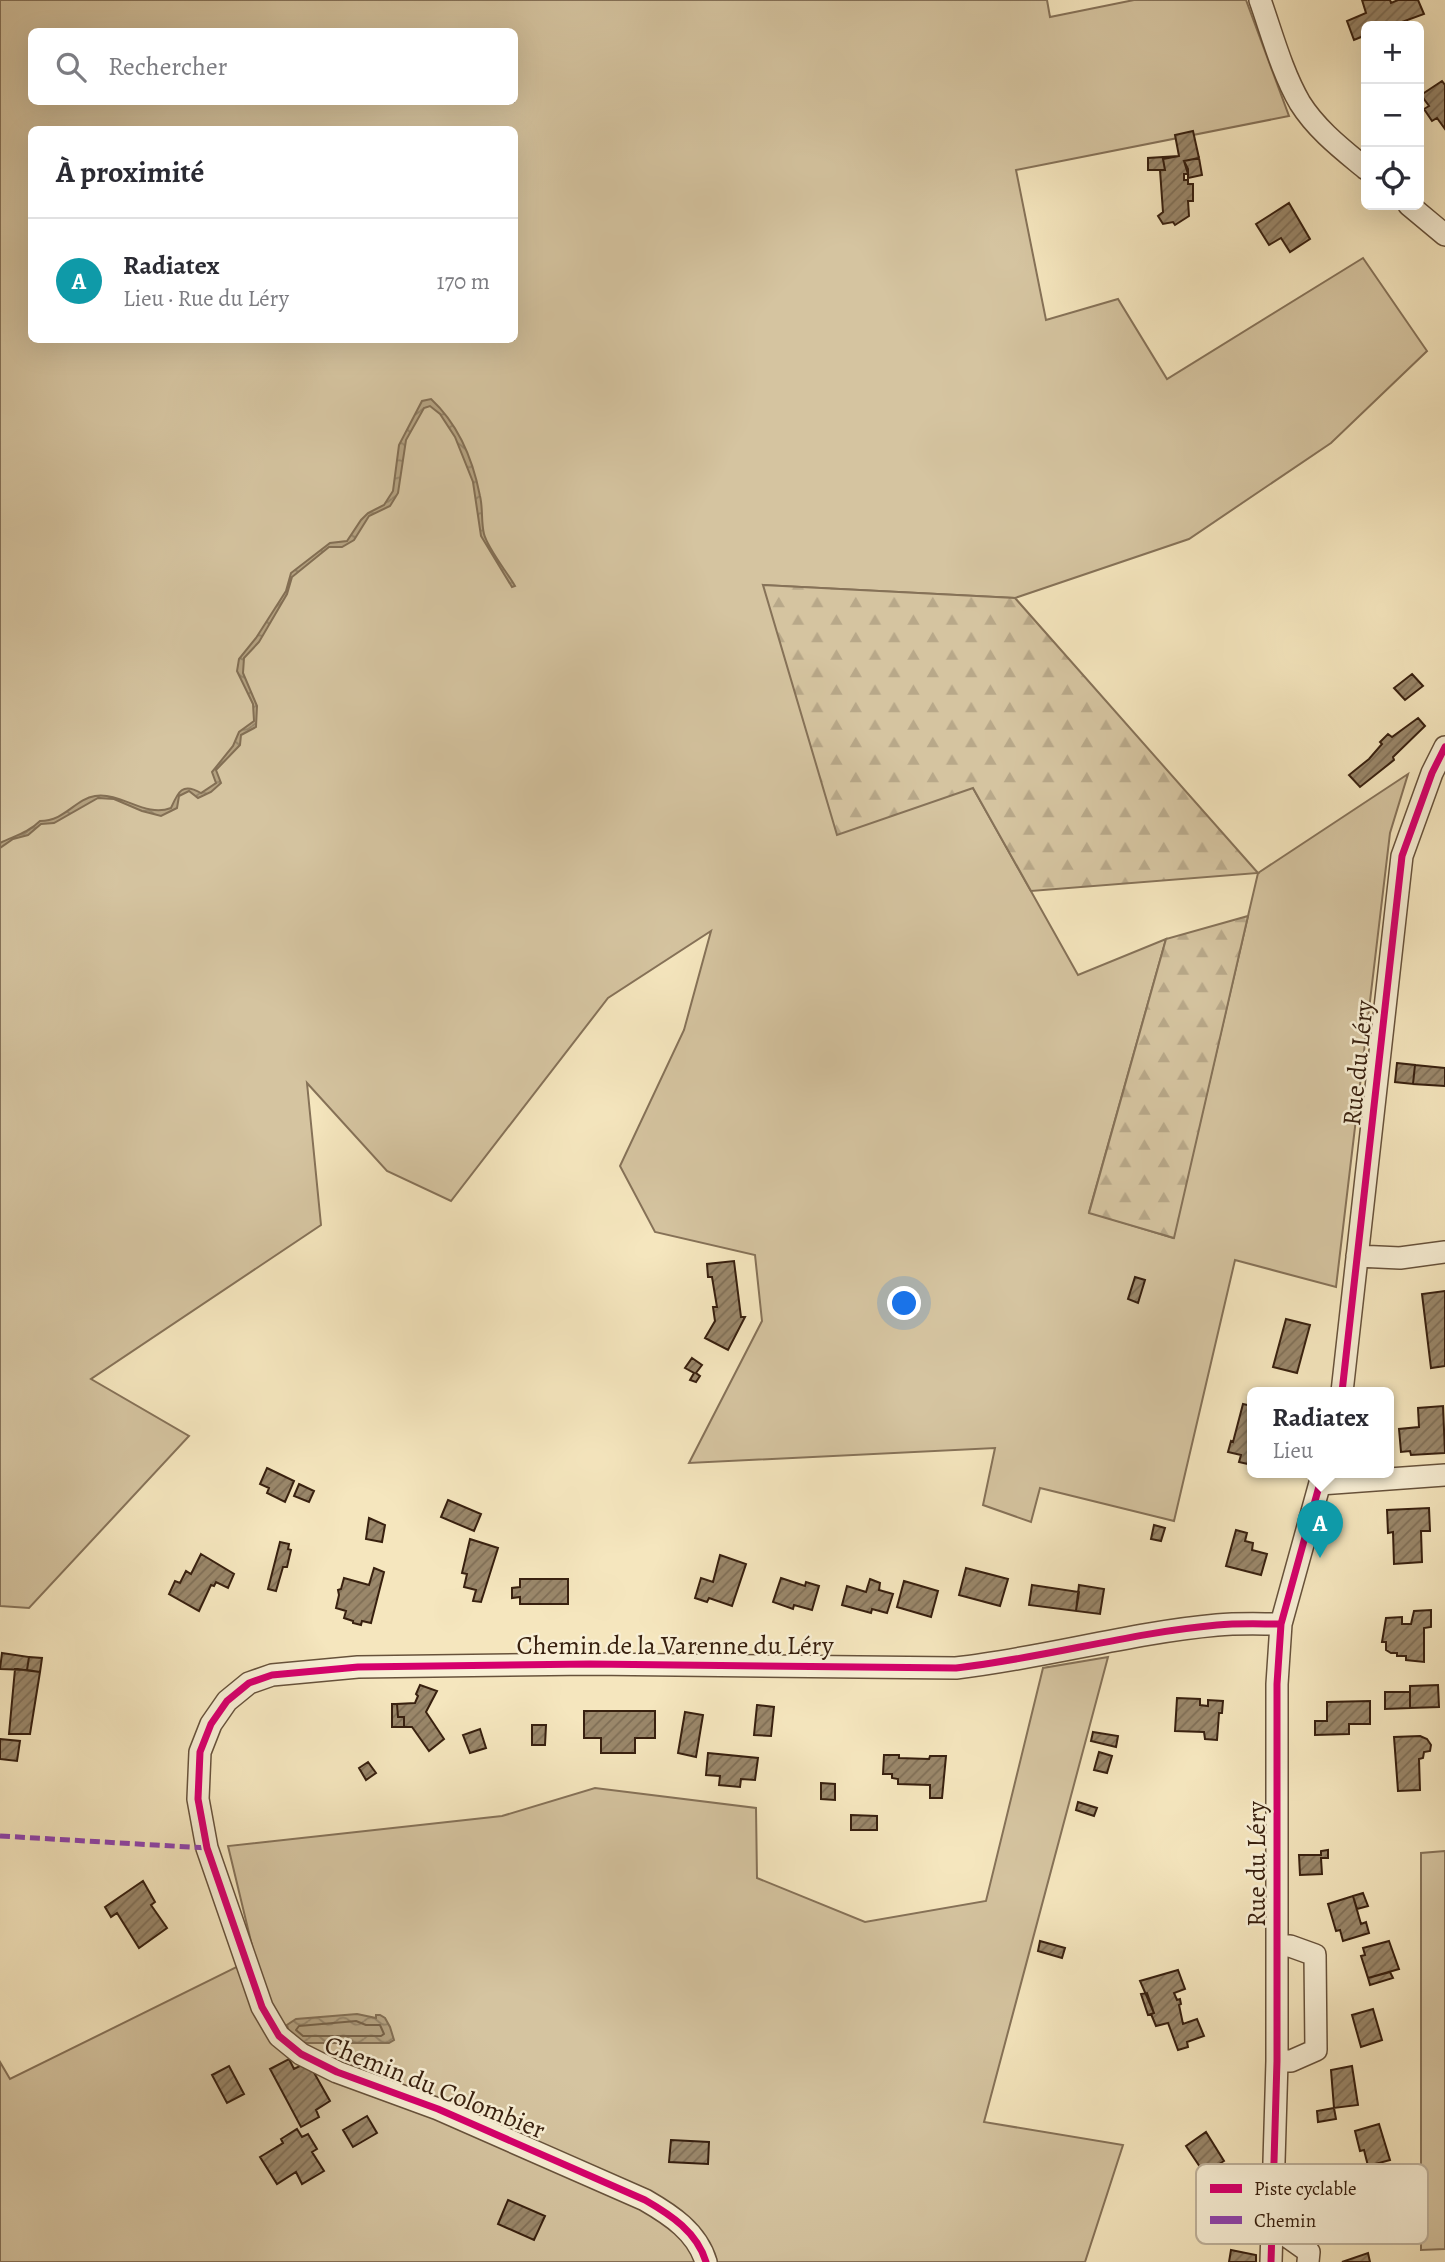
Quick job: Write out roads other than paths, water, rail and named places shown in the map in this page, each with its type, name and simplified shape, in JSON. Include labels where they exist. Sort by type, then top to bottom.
[{"type":"street","points":[[1260,0],[1290,84],[1302,105],[1325,134],[1361,165]]},
{"type":"street","points":[[1415,210],[1445,234]]},
{"type":"street","name":"Rue du Léry","points":[[1343,1387],[1402,856],[1432,772],[1445,747]]},
{"type":"street","points":[[1357,1256],[1400,1258],[1445,1252]]},
{"type":"street","points":[[1394,1476],[1445,1475]]},
{"type":"street","name":"Rue du Léry","points":[[1275,2164],[1276,1748],[1281,1624],[1322,1478]]},
{"type":"street","name":"Chemin de la Varenne du Léry","points":[[207,1847],[198,1799],[200,1752],[211,1724],[227,1701],[248,1683],[272,1675],[358,1667],[590,1664],[956,1668],[1002,1662],[1122,1638],[1218,1625],[1281,1624]]},
{"type":"street","name":"Chemin du Colombier","points":[[207,1847],[262,2007],[279,2036],[301,2054],[337,2072],[530,2147],[645,2200],[671,2215],[690,2233],[706,2262]]},
{"type":"street","points":[[1277,1946],[1290,1946],[1315,1955],[1315,2050],[1291,2061],[1277,2061]]},
{"type":"street","name":"Rue du Léry","points":[[1271,2262],[1272,2244]]},
{"type":"street","points":[[1298,2244],[1309,2252],[1308,2262]]},
{"type":"water","points":[[431,399],[457,431],[469,456],[481,501],[486,540],[515,586],[512,587],[481,536],[473,482],[455,437],[440,414],[430,406],[424,408],[406,440],[398,493],[390,506],[369,516],[354,540],[342,547],[329,547],[292,577],[287,594],[259,642],[244,658],[243,673],[257,706],[256,727],[241,735],[240,745],[216,770],[221,783],[198,798],[189,791],[179,796],[177,808],[161,816],[114,799],[98,798],[54,823],[41,824],[28,835],[13,839],[0,848],[0,843],[40,821],[56,818],[88,798],[105,796],[143,808],[161,810],[171,808],[182,790],[189,788],[201,793],[216,783],[212,772],[233,746],[239,732],[254,721],[253,704],[237,671],[239,659],[286,591],[291,573],[330,543],[347,541],[368,513],[384,505],[393,491],[399,445],[422,401]]},
{"type":"water","points":[[357,2014],[376,2018],[376,2015],[380,2015],[385,2018],[394,2040],[389,2043],[301,2043],[289,2032],[287,2025],[296,2019]]},
{"type":"place","name":"Radiatex","points":[[1320,1558]]}]
